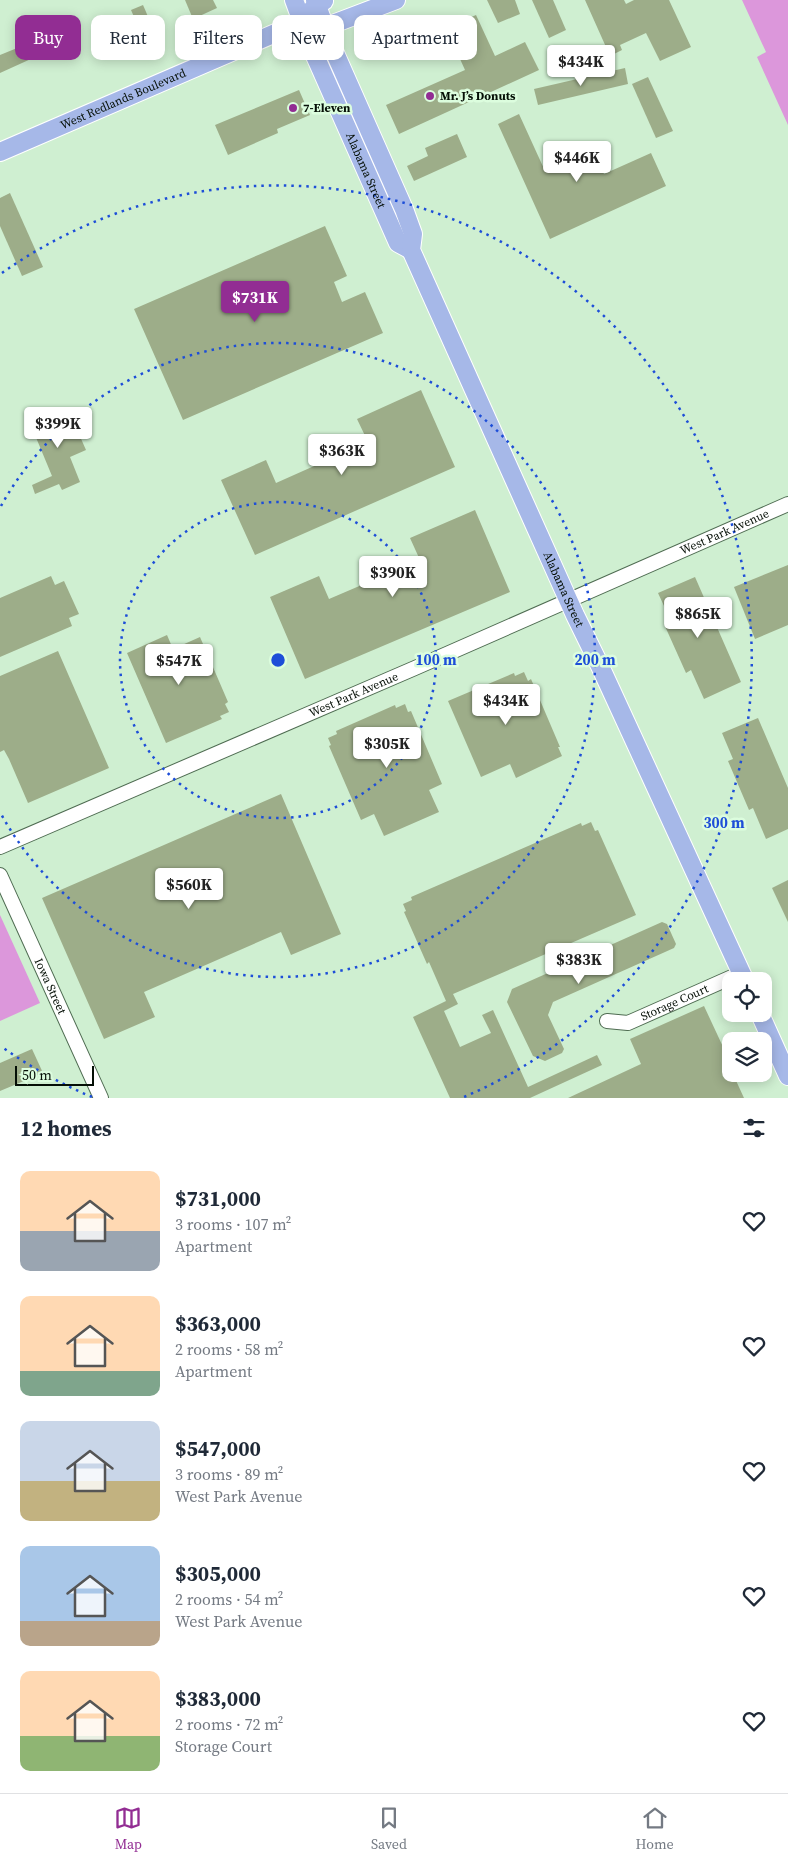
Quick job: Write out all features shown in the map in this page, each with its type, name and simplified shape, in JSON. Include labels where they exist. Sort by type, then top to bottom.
[{"type":"main road","name":"Alabama Street","points":[[294,0],[299,15]]},
{"type":"main road","points":[[344,20],[396,0]]},
{"type":"main road","name":"Alabama Street","points":[[319,2],[322,15]]},
{"type":"main road","name":"West Redlands Boulevard","points":[[307,15],[319,2]]},
{"type":"main road","name":"West Redlands Boulevard","points":[[0,152],[272,35]]},
{"type":"main road","name":"Alabama Street","points":[[318,60],[398,243],[411,250]]},
{"type":"main road","name":"Alabama Street","points":[[339,60],[404,210],[413,234],[411,250],[568,601],[600,666],[741,972]]},
{"type":"main road","points":[[764,1022],[788,1076]]},
{"type":"street","name":"West Park Avenue","points":[[0,847],[788,504]]},
{"type":"street","name":"Iowa Street","points":[[0,875],[101,1098]]},
{"type":"street","name":"Storage Court","points":[[607,1021],[628,1023],[722,985]]},
{"type":"shaded area","points":[[742,0],[788,0],[788,125],[757,57],[766,52]]},
{"type":"shaded area","points":[[0,915],[40,1003],[0,1021]]},
{"type":"building","points":[[185,0],[213,0],[217,8],[202,15],[191,15]]},
{"type":"building","points":[[487,0],[515,0],[520,14],[498,23]]},
{"type":"building","points":[[532,0],[553,0],[566,30],[549,38]]},
{"type":"building","points":[[585,0],[624,0],[626,4],[634,0],[669,0],[691,47],[660,61],[646,33],[620,45],[622,50],[610,56]]},
{"type":"building","points":[[143,5],[147,15],[133,15],[131,10]]},
{"type":"building","points":[[477,17],[495,56],[525,42],[539,70],[399,134],[386,105],[465,70],[460,60],[477,60]]},
{"type":"building","points":[[15,49],[15,60],[29,60],[0,73],[0,55]]},
{"type":"building","points":[[591,51],[594,63],[564,76],[559,60]]},
{"type":"building","points":[[625,68],[628,84],[538,105],[534,89]]},
{"type":"building","points":[[648,77],[673,131],[656,138],[632,84]]},
{"type":"building","points":[[299,90],[310,115],[277,129],[278,133],[228,155],[215,125]]},
{"type":"building","points":[[519,114],[545,171],[593,149],[604,174],[651,153],[666,186],[550,239],[498,124]]},
{"type":"building","points":[[457,134],[467,157],[414,181],[407,166],[428,156],[425,148]]},
{"type":"building","points":[[10,193],[43,267],[22,276],[0,226],[0,198]]},
{"type":"building","points":[[325,226],[347,276],[334,282],[342,302],[365,292],[383,333],[183,420],[134,309]]},
{"type":"building","points":[[421,390],[455,467],[255,555],[221,480],[266,460],[276,483],[368,442],[357,419]]},
{"type":"building","points":[[67,407],[86,450],[70,457],[80,482],[62,490],[59,484],[35,494],[32,485],[52,476],[30,423]]},
{"type":"building","points":[[475,510],[510,592],[305,679],[270,597],[319,576],[329,599],[420,560],[410,538]]},
{"type":"building","points":[[788,565],[788,625],[755,639],[734,587]]},
{"type":"building","points":[[51,576],[55,585],[64,581],[79,614],[69,618],[72,626],[0,657],[0,598]]},
{"type":"building","points":[[695,577],[741,682],[704,699],[691,670],[686,673],[664,624],[671,621],[658,593]]},
{"type":"building","points":[[167,635],[173,649],[200,637],[228,702],[225,704],[229,712],[220,716],[222,719],[166,743],[127,653]]},
{"type":"building","points":[[58,651],[109,768],[28,803],[9,759],[4,750],[0,752],[0,676]]},
{"type":"building","points":[[524,672],[528,681],[531,679],[560,747],[558,747],[562,756],[516,778],[510,764],[481,777],[448,701],[514,673],[515,676]]},
{"type":"building","points":[[405,704],[408,712],[411,711],[442,784],[429,790],[439,812],[384,836],[374,814],[361,820],[329,746],[331,745],[328,738],[337,734],[336,731],[395,705],[396,708]]},
{"type":"building","points":[[758,718],[788,788],[788,829],[766,839],[753,808],[749,810],[728,761],[733,759],[722,733]]},
{"type":"building","points":[[281,794],[341,934],[291,955],[281,932],[144,992],[155,1017],[104,1039],[42,898]]},
{"type":"building","points":[[591,822],[595,831],[598,830],[636,915],[453,994],[458,1004],[444,1011],[460,1047],[491,1033],[482,1015],[493,1010],[528,1087],[597,1055],[602,1065],[530,1098],[450,1098],[413,1017],[446,1001],[429,962],[427,964],[404,912],[406,911],[403,904],[412,900],[411,897],[581,823],[582,826]]},
{"type":"building","points":[[788,880],[788,922],[772,888]]},
{"type":"building","points":[[662,922],[667,924],[676,944],[674,948],[553,1002],[548,1015],[564,1049],[562,1053],[545,1061],[533,1056],[507,1002],[512,989]]},
{"type":"building","points":[[704,1006],[722,1045],[722,1082],[737,1082],[744,1098],[568,1098],[641,1064],[630,1039]]},
{"type":"building","points":[[32,1049],[43,1073],[0,1091],[0,1063]]},
{"type":"place","name":"Mr. J’s Donuts","points":[[430,96]]},
{"type":"place","name":"7-Eleven","points":[[293,108]]}]
